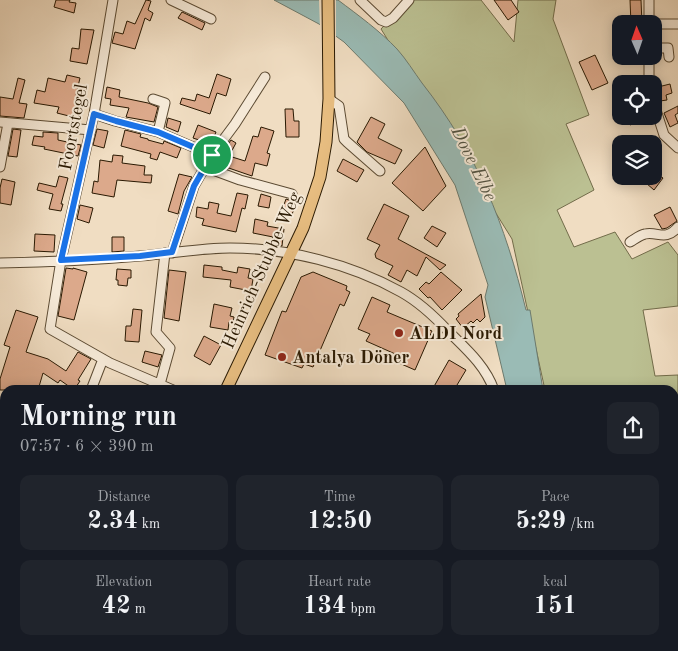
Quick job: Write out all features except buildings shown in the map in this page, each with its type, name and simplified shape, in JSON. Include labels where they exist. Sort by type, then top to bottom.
[{"type":"main road","name":"Heinrich-Stubbe-Weg","points":[[228,385],[291,254],[306,219],[320,177],[326,142],[329,100],[328,0]]},
{"type":"street","points":[[171,0],[211,19]]},
{"type":"street","points":[[360,0],[381,20],[386,22],[393,18],[409,0]]},
{"type":"street","points":[[649,0],[649,15]]},
{"type":"street","name":"Foortstegel","points":[[104,359],[50,329],[61,260],[94,114],[114,1]]},
{"type":"street","points":[[662,24],[678,24]]},
{"type":"street","points":[[662,48],[668,48],[669,57]]},
{"type":"street","points":[[93,385],[104,359],[160,384],[170,348],[156,332],[169,253],[194,186],[212,155],[235,124],[265,77]]},
{"type":"street","points":[[153,99],[165,103],[158,132]]},
{"type":"street","points":[[329,100],[339,106],[344,139],[380,172]]},
{"type":"street","points":[[94,114],[158,132],[212,155]]},
{"type":"street","points":[[0,167],[4,122],[90,130]]},
{"type":"street","points":[[661,125],[664,135],[678,148]]},
{"type":"street","points":[[205,167],[240,180],[292,194]]},
{"type":"street","points":[[630,242],[645,234],[663,236],[678,227]]},
{"type":"street","points":[[0,263],[230,248],[254,249],[320,260],[363,274],[402,292],[433,316],[474,357],[492,385]]},
{"type":"green space","points":[[408,0],[481,0],[514,42],[518,0],[556,0],[553,19],[589,115],[566,124],[594,190],[557,210],[574,247],[615,232],[632,259],[668,242],[678,255],[678,306],[643,310],[655,376],[678,375],[678,385],[544,385],[512,239],[381,29]]},
{"type":"water","points":[[274,0],[338,0],[397,49],[441,109],[458,136],[487,190],[509,248],[526,310],[530,310],[542,385],[506,385],[485,297],[488,285],[455,185],[404,103],[344,42],[319,24]]},
{"type":"pier","points":[[319,0],[336,0],[336,39],[320,28]]},
{"type":"place","name":"ALDI Nord","points":[[399,333]]},
{"type":"place","name":"Antalya Döner","points":[[282,357]]},
{"type":"route","points":[[94,114],[158,132],[181,140],[212,155],[194,186],[172,252],[105,259],[61,260],[94,114]]},
{"type":"water label","name":"Dove Elbe","points":[[475,163]]}]
